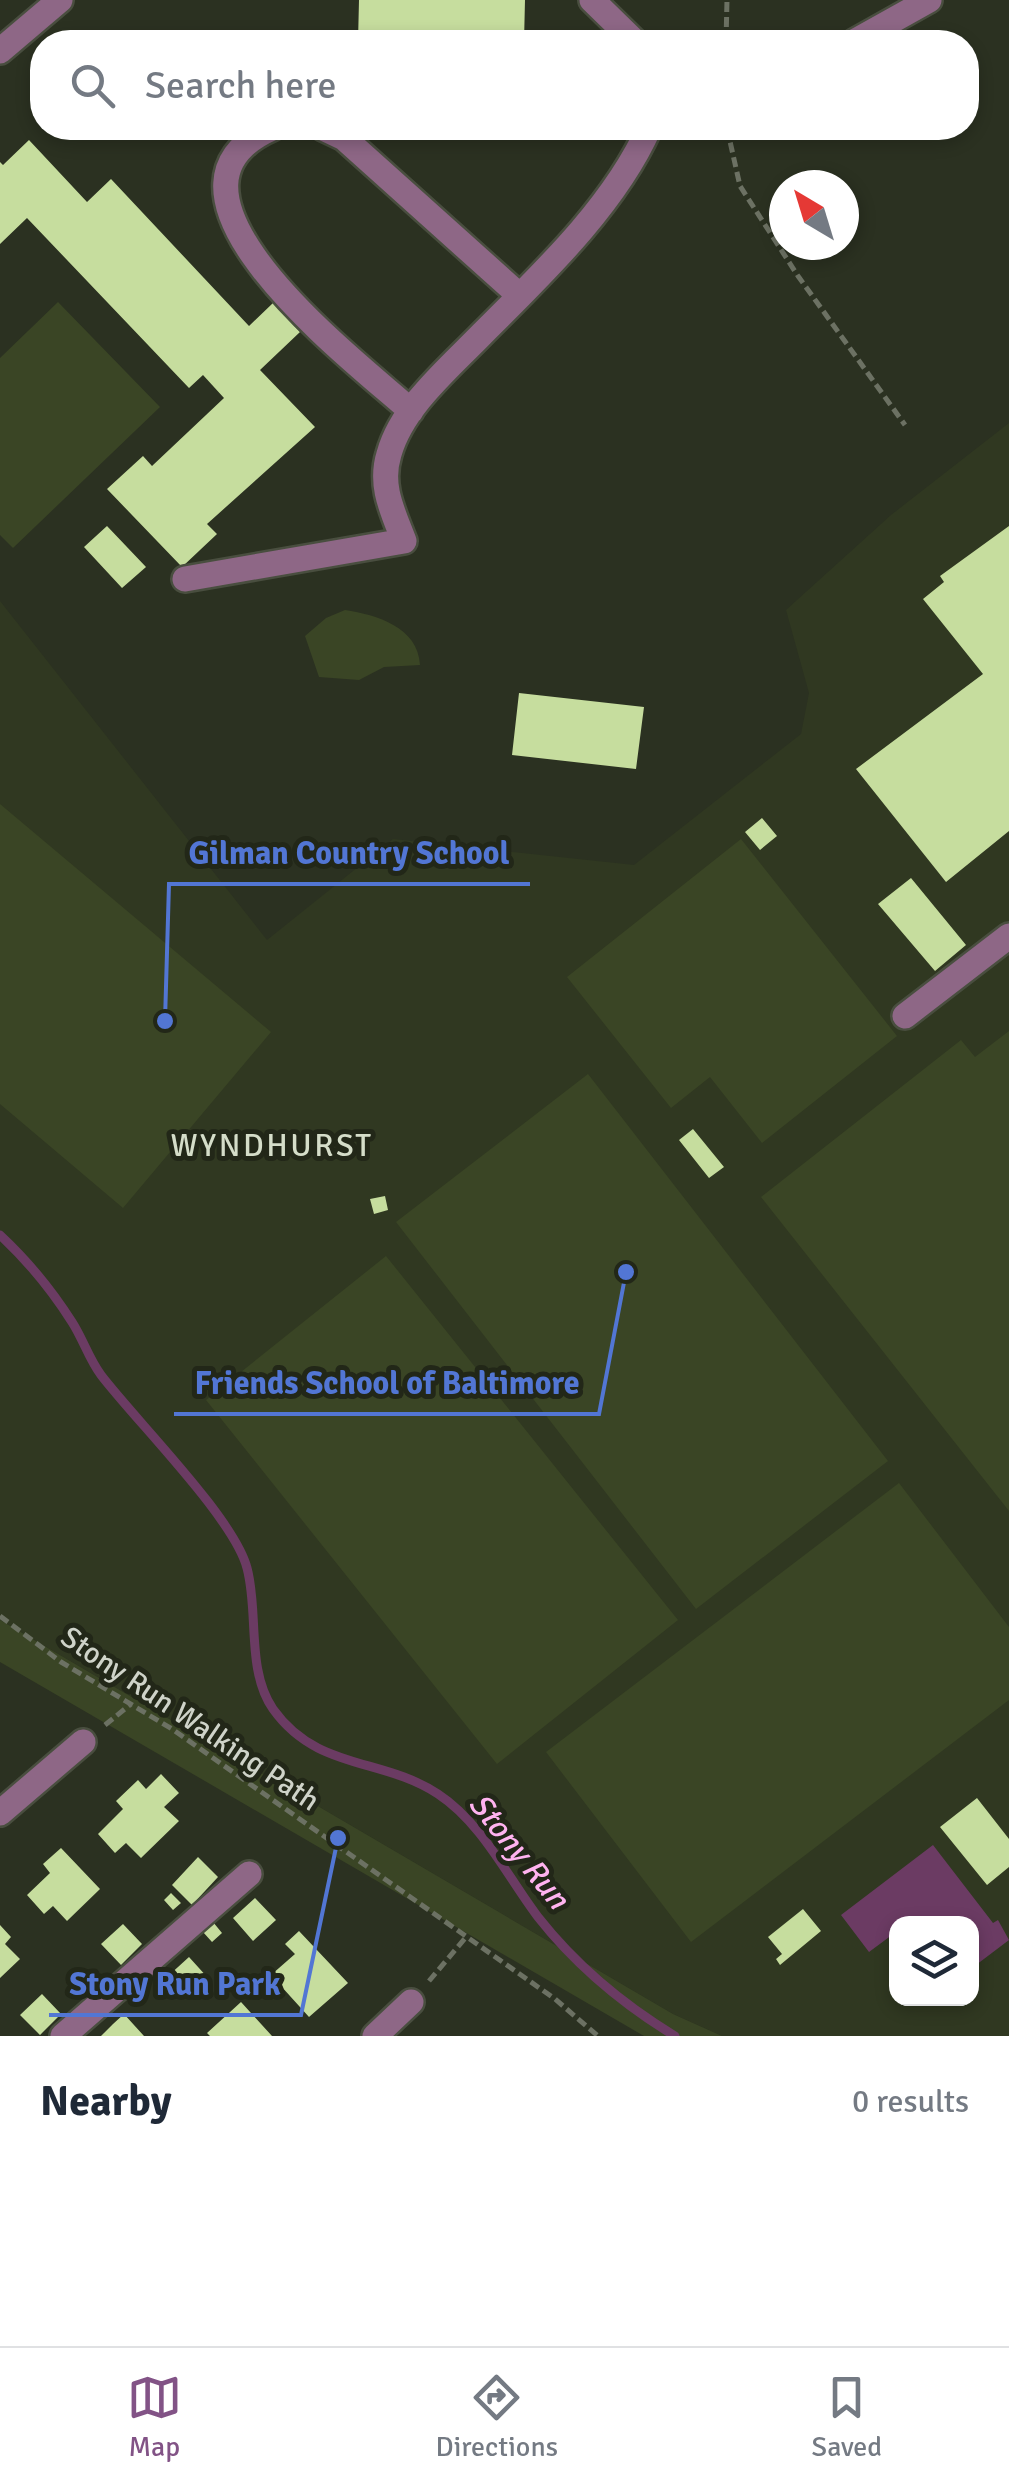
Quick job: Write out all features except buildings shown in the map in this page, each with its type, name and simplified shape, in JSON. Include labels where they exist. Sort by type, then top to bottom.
[{"type":"street","points":[[0,50],[60,0]]},
{"type":"street","points":[[592,0],[623,30]]},
{"type":"street","points":[[875,30],[929,0]]},
{"type":"street","points":[[250,140],[234,154],[227,176],[230,209],[242,242],[270,282],[412,411]]},
{"type":"street","points":[[346,140],[520,296]]},
{"type":"street","points":[[185,580],[404,541],[384,490],[389,452],[412,411],[520,296],[634,160],[643,140]]},
{"type":"street","points":[[905,1016],[1009,936]]},
{"type":"street","points":[[0,1813],[83,1742]]},
{"type":"street","points":[[63,2036],[249,1874]]},
{"type":"street","points":[[375,2036],[411,2002]]},
{"type":"path","points":[[727,30],[728,0]]},
{"type":"path","points":[[730,140],[740,186],[798,276],[905,424]]},
{"type":"path","name":"Stony Run Walking Path","points":[[0,1616],[467,1936],[555,1999],[598,2036]]},
{"type":"path","points":[[83,1742],[131,1704]]},
{"type":"path","points":[[411,2002],[467,1936]]},
{"type":"shaded area","points":[[58,302],[160,407],[13,548],[0,535],[0,358]]},
{"type":"shaded area","points":[[1009,423],[1009,2036],[722,2036],[673,2014],[0,1620],[0,601],[267,940],[393,839],[634,865],[801,734],[809,693],[786,610],[891,515]]},
{"type":"shaded area","points":[[345,610],[370,615],[404,632],[418,652],[420,665],[384,667],[359,680],[319,677],[305,636],[326,618]]},
{"type":"shaded area","points":[[0,804],[271,1032],[123,1208],[0,1104]]},
{"type":"shaded area","points":[[741,839],[897,1036],[762,1143],[710,1077],[671,1108],[567,977]]},
{"type":"shaded area","points":[[1009,1031],[1009,1511],[761,1197],[961,1040],[975,1057]]},
{"type":"shaded area","points":[[588,1074],[888,1461],[696,1609],[396,1222]]},
{"type":"shaded area","points":[[386,1256],[678,1620],[497,1764],[206,1400]]},
{"type":"shaded area","points":[[899,1483],[1009,1627],[1009,1700],[691,1942],[546,1752]]},
{"type":"shaded area","points":[[0,1620],[673,2014],[722,2036],[644,2036],[0,1662]]},
{"type":"shaded area","points":[[933,1845],[993,1923],[998,1920],[1009,1940],[979,1963],[979,1916],[889,1916],[889,1937],[869,1952],[841,1915]]},
{"type":"waterway","name":"Stony Run","points":[[0,1235],[47,1287],[72,1322],[101,1375],[204,1497],[238,1547],[250,1585],[259,1677],[273,1709],[309,1743],[417,1782],[454,1806],[481,1835],[538,1917],[568,1951],[619,1997],[675,2036]]},
{"type":"place","name":"Gilman Country School","points":[[165,1021]]},
{"type":"place","name":"Friends School of Baltimore","points":[[626,1272]]},
{"type":"place","name":"Stony Run Park","points":[[338,1838]]},
{"type":"district","name":"WYNDHURST","points":[[272,1145]]}]
